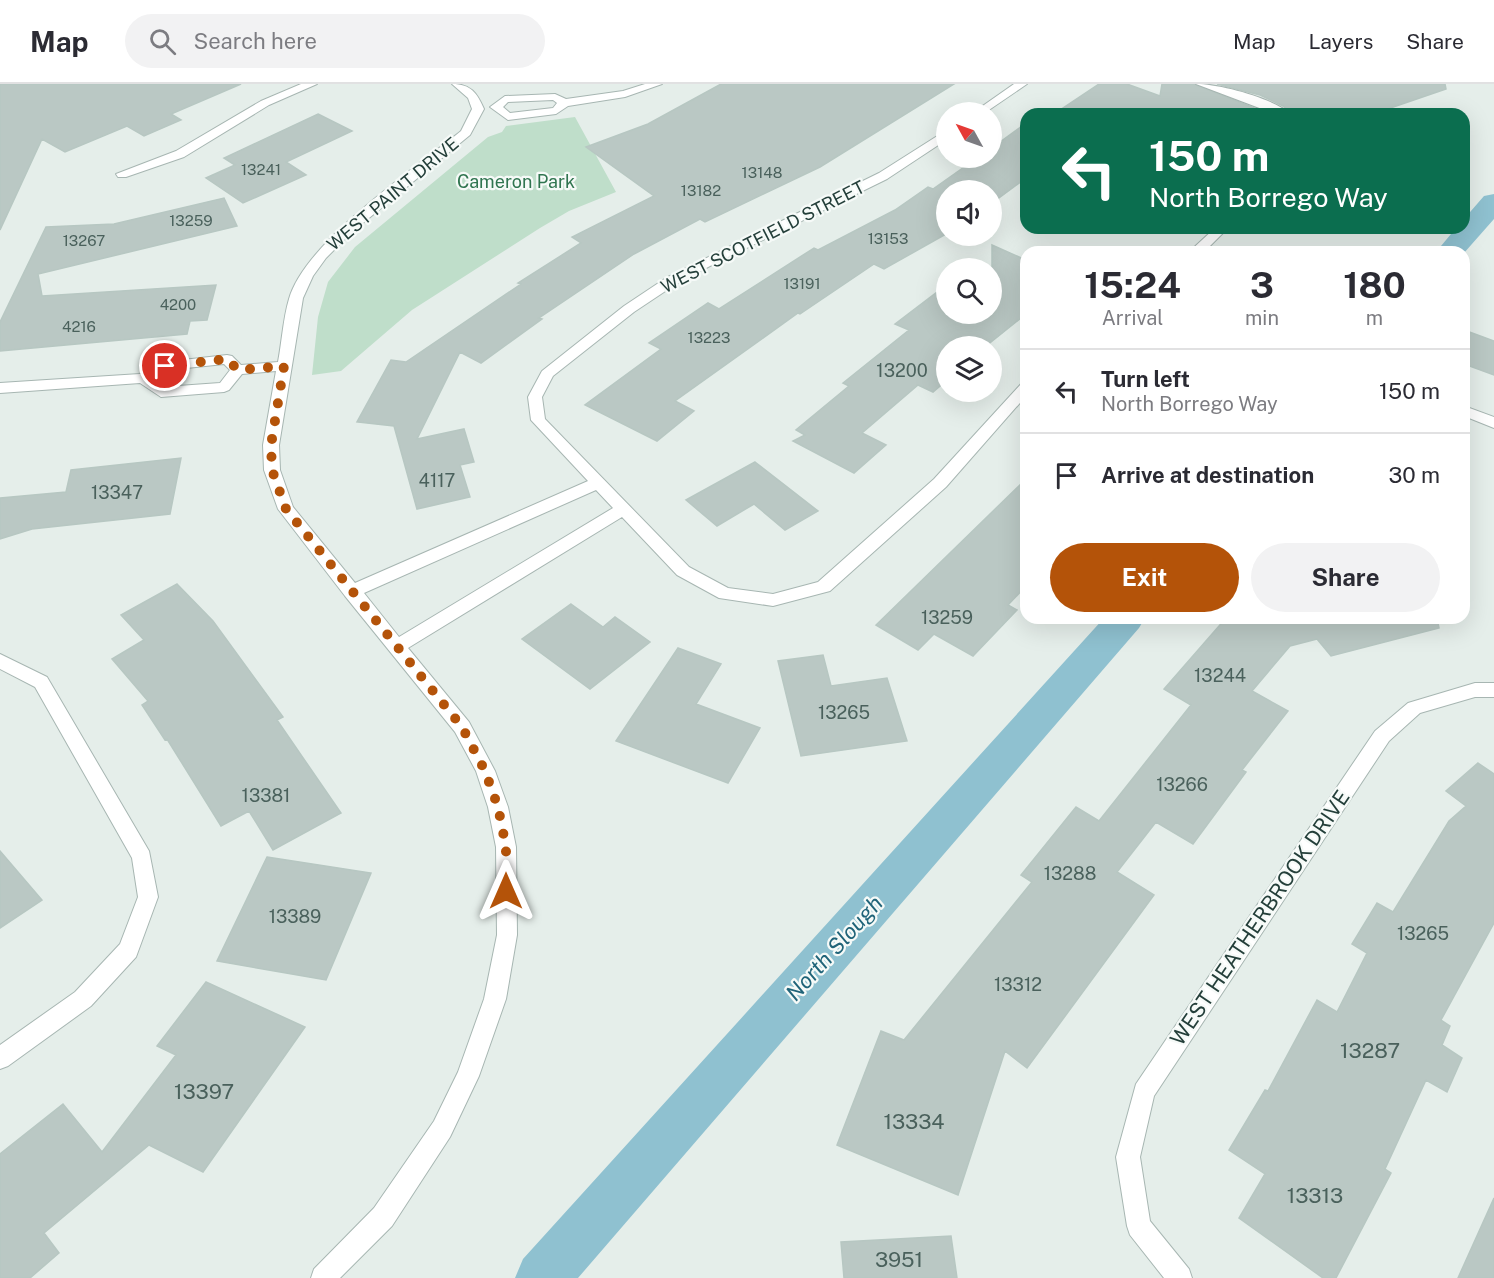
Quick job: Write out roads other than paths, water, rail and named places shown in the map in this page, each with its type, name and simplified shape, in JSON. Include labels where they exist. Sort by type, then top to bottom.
[{"type":"street","points":[[122,174],[180,154],[265,104],[311,84]]},
{"type":"street","points":[[458,84],[472,96],[478,109],[496,108],[508,117],[556,111],[564,103],[625,94],[656,84]]},
{"type":"street","points":[[995,102],[1022,84]]},
{"type":"street","points":[[1202,84],[1272,108]]},
{"type":"street","points":[[496,108],[505,99],[555,97],[564,103]]},
{"type":"street","name":"WEST PAINT DRIVE","points":[[323,1278],[383,1217],[442,1129],[468,1076],[495,999],[507,935],[506,847],[498,807],[485,771],[462,727],[286,509],[272,470],[271,445],[297,298],[306,276],[321,255],[347,229],[466,133],[478,109]]},
{"type":"street","name":"WEST SCOTFIELD STREET","points":[[598,483],[538,420],[535,397],[547,374],[629,309],[671,281],[883,176],[936,142]]},
{"type":"street","points":[[1202,246],[1216,234]]},
{"type":"street","points":[[0,388],[143,378],[165,366],[227,359],[238,370]]},
{"type":"street","points":[[143,378],[161,392],[224,387],[238,370],[284,366]]},
{"type":"street","points":[[351,592],[598,483],[683,571],[725,594],[773,600],[824,587],[940,483],[1020,394]]},
{"type":"street","points":[[1470,413],[1494,423]]},
{"type":"street","points":[[396,647],[623,509]]},
{"type":"street","points":[[0,662],[41,682],[142,857],[148,897],[129,950],[83,999],[0,1058]]},
{"type":"street","name":"WEST HEATHERBROOK DRIVE","points":[[1180,1278],[1139,1226],[1128,1157],[1144,1092],[1382,736],[1414,708],[1475,690],[1494,690]]},
{"type":"waterway","name":"North Slough","points":[[1470,229],[1494,202]]},
{"type":"waterway","name":"North Slough","points":[[1455,246],[1466,234]]},
{"type":"waterway","name":"North Slough","points":[[542,1278],[1121,624]]},
{"type":"park label","name":"Cameron Park","points":[[516,182]]}]
